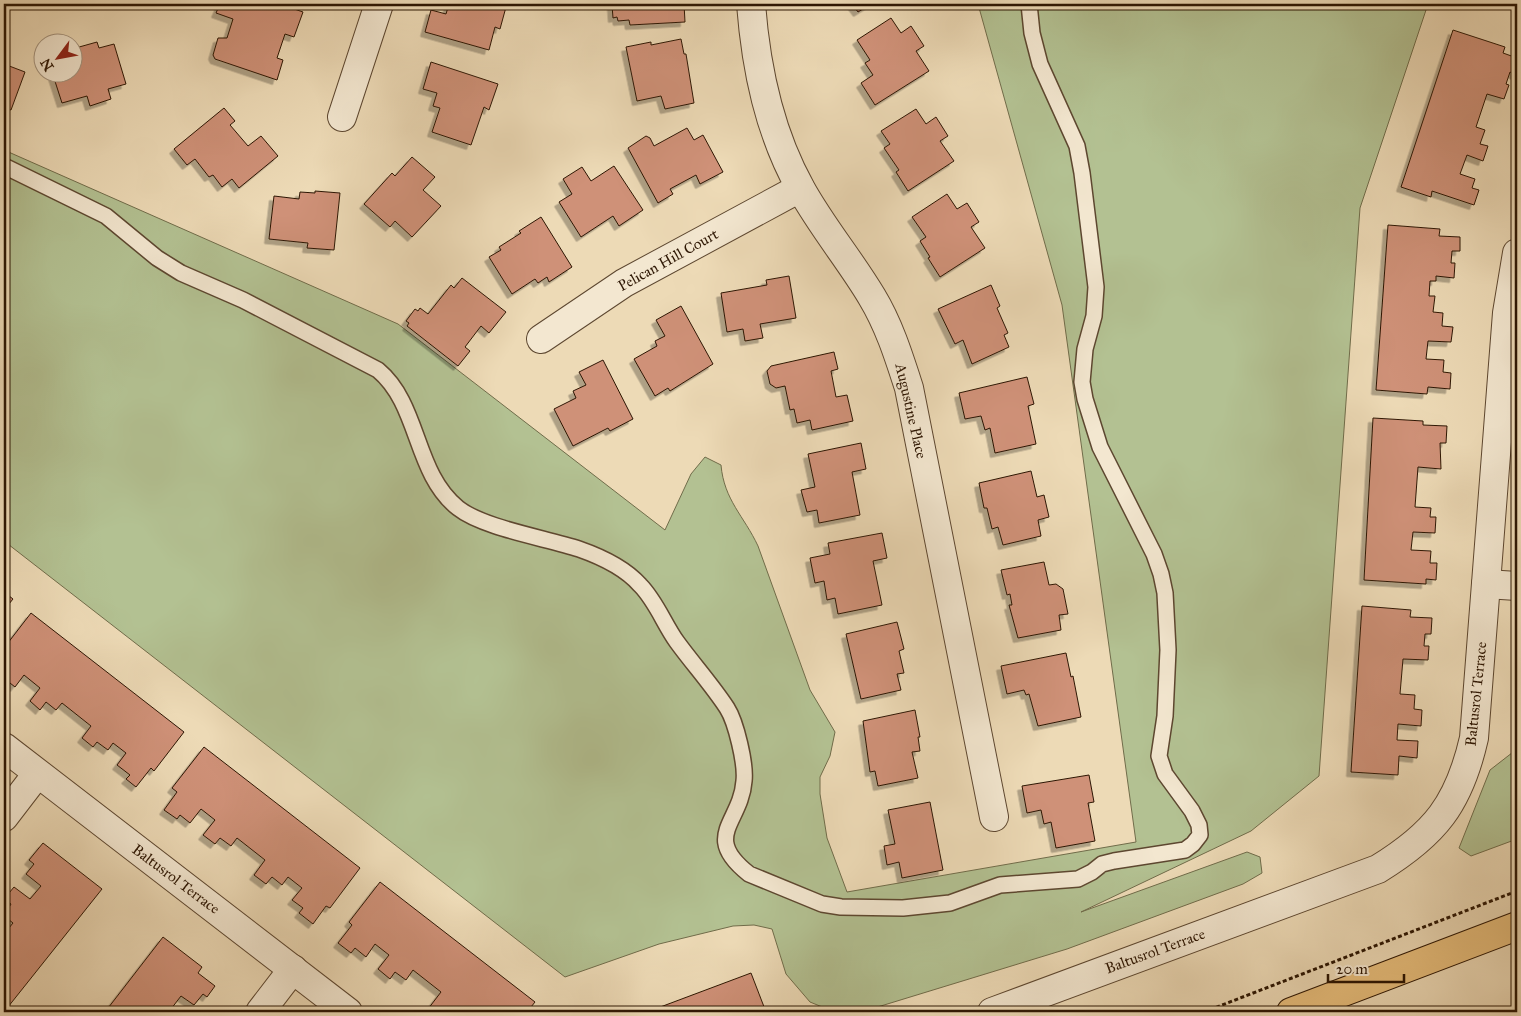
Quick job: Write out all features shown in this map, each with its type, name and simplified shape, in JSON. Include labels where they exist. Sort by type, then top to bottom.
[{"type":"main road","points":[[1291,1012],[1517,926]]},
{"type":"street","points":[[342,117],[379,4]]},
{"type":"street","name":"Augustine Place","points":[[751,4],[754,46],[765,101],[780,146],[800,188],[873,299],[894,344],[909,388],[994,817]]},
{"type":"street","name":"Pelican Hill Court","points":[[541,339],[624,283],[800,188]]},
{"type":"street","name":"Baltusrol Terrace","points":[[992,1012],[1378,869],[1409,850],[1433,828],[1449,805],[1467,768],[1474,738],[1507,313],[1517,253]]},
{"type":"street","points":[[1486,584],[1517,586]]},
{"type":"street","name":"Baltusrol Terrace","points":[[4,748],[348,1012]]},
{"type":"street","points":[[4,817],[37,774]]},
{"type":"street","points":[[260,1012],[294,969]]},
{"type":"lane","points":[[4,166],[106,216],[157,258],[181,274],[243,300],[314,339],[378,370],[398,392],[431,473],[449,499],[458,508],[481,520],[581,550],[611,564],[640,584],[676,641],[728,709],[741,754],[744,780],[742,794],[728,826],[726,846],[729,855],[744,870],[793,894],[822,904],[841,907],[903,908],[937,906],[1000,885],[1078,879],[1102,864],[1120,859],[1185,850],[1200,835],[1199,825],[1192,811],[1165,774],[1159,756],[1165,716],[1168,650],[1165,592],[1161,574],[1154,554],[1093,431],[1084,398],[1082,382],[1085,349],[1094,316],[1096,287],[1082,173],[1077,146],[1040,64],[1032,33],[1028,4]]},
{"type":"path","points":[[1204,1012],[1517,891]]},
{"type":"green space","points":[[978,4],[1428,4],[1360,208],[1319,776],[1251,831],[1081,912],[1247,852],[1260,857],[1262,873],[1243,884],[1067,949],[871,1009],[832,1011],[810,1002],[786,974],[772,929],[754,925],[733,926],[659,944],[565,977],[4,541],[4,150],[398,324],[665,530],[691,474],[705,457],[721,465],[730,498],[758,546],[810,690],[835,732],[830,756],[820,777],[820,794],[827,838],[847,892],[1136,842],[1062,305]]},
{"type":"green space","points":[[1517,749],[1517,839],[1471,856],[1459,848],[1490,770]]},
{"type":"building","points":[[220,4],[280,4],[303,12],[294,37],[285,34],[277,58],[283,60],[277,80],[215,59],[213,55],[218,38],[227,38],[233,19],[216,13]]},
{"type":"building","points":[[449,4],[495,4],[506,7],[500,29],[495,27],[489,50],[425,32],[431,10],[446,14]]},
{"type":"building","points":[[684,4],[685,22],[630,25],[629,20],[618,21],[617,17],[613,18],[612,5]]},
{"type":"building","points":[[852,4],[871,4],[858,12]]},
{"type":"building","points":[[891,18],[901,33],[911,26],[924,46],[916,51],[929,71],[875,105],[861,83],[873,75],[865,63],[870,60],[857,40]]},
{"type":"building","points":[[1453,30],[1505,47],[1503,53],[1517,58],[1516,75],[1510,72],[1506,84],[1509,85],[1504,99],[1487,94],[1476,127],[1485,130],[1480,144],[1488,146],[1483,161],[1467,155],[1460,174],[1475,179],[1472,188],[1479,190],[1474,205],[1432,191],[1431,197],[1401,187]]},
{"type":"building","points":[[681,39],[684,54],[686,54],[694,103],[665,109],[661,96],[637,101],[626,47],[651,42],[651,45]]},
{"type":"building","points":[[97,42],[99,48],[114,44],[126,84],[108,89],[111,99],[90,106],[87,96],[62,103],[55,82],[82,82],[82,46]]},
{"type":"building","points":[[431,62],[498,84],[489,110],[484,107],[471,145],[432,132],[440,108],[433,106],[437,93],[423,89]]},
{"type":"building","points":[[4,64],[25,72],[11,110],[4,108]]},
{"type":"building","points":[[224,108],[235,121],[230,125],[248,146],[261,136],[278,156],[239,188],[232,179],[222,187],[213,175],[209,177],[195,159],[187,165],[174,149]]},
{"type":"building","points":[[916,109],[926,124],[936,117],[948,136],[940,141],[954,161],[908,191],[896,172],[899,170],[884,148],[890,144],[881,131]]},
{"type":"building","points":[[687,128],[694,140],[703,135],[723,172],[700,184],[696,175],[670,189],[673,194],[658,203],[628,148],[646,136],[650,138],[654,146]]},
{"type":"building","points":[[412,157],[435,177],[423,190],[441,206],[412,237],[395,221],[390,227],[364,204],[392,173],[395,176]]},
{"type":"building","points":[[614,166],[643,210],[619,226],[613,216],[581,237],[559,202],[572,194],[563,179],[582,167],[591,181]]},
{"type":"building","points":[[315,191],[340,193],[334,250],[307,248],[308,243],[269,239],[274,196],[299,199],[300,192],[315,193]]},
{"type":"building","points":[[947,194],[957,209],[967,203],[979,222],[971,227],[985,248],[940,277],[920,241],[926,237],[912,217]]},
{"type":"building","points":[[541,217],[572,267],[549,282],[547,277],[538,283],[535,279],[512,294],[489,257],[501,250],[499,247],[521,233],[519,231]]},
{"type":"building","points":[[1388,225],[1440,229],[1439,236],[1460,237],[1460,251],[1452,251],[1451,263],[1455,263],[1454,278],[1436,276],[1436,281],[1430,281],[1429,296],[1435,296],[1433,312],[1443,313],[1442,326],[1453,327],[1451,342],[1428,341],[1426,359],[1444,360],[1443,372],[1451,373],[1450,389],[1428,387],[1427,394],[1376,390]]},
{"type":"building","points":[[789,276],[796,318],[760,324],[763,338],[745,341],[743,329],[727,332],[721,293],[767,285],[766,280]]},
{"type":"building","points":[[462,278],[506,312],[489,333],[481,326],[465,347],[470,351],[458,366],[407,326],[409,323],[406,321],[415,309],[418,311],[420,308],[428,314],[451,285],[454,288]]},
{"type":"building","points":[[991,285],[1000,306],[997,308],[1008,333],[1004,335],[1009,347],[972,364],[963,340],[955,344],[938,309]]},
{"type":"building","points":[[681,306],[713,364],[670,391],[668,388],[655,396],[634,359],[657,346],[655,341],[665,336],[656,320]]},
{"type":"building","points":[[834,352],[838,369],[831,371],[836,397],[847,395],[853,421],[812,430],[810,420],[797,423],[794,409],[790,410],[785,386],[776,388],[770,384],[767,371],[771,366]]},
{"type":"building","points":[[603,360],[633,419],[610,431],[608,428],[573,446],[554,409],[576,398],[573,391],[586,385],[579,372]]},
{"type":"building","points":[[1027,377],[1034,404],[1028,406],[1036,444],[995,453],[990,428],[985,430],[981,416],[965,419],[959,393]]},
{"type":"building","points":[[1373,418],[1423,421],[1423,425],[1447,426],[1446,443],[1440,443],[1441,469],[1418,467],[1415,507],[1431,508],[1430,517],[1436,517],[1435,533],[1413,532],[1411,550],[1431,551],[1430,563],[1437,563],[1436,580],[1426,579],[1426,584],[1364,580]]},
{"type":"building","points":[[861,443],[866,469],[852,472],[860,515],[819,523],[817,510],[807,512],[801,490],[815,487],[808,454]]},
{"type":"building","points":[[1031,471],[1037,497],[1044,495],[1049,517],[1038,520],[1041,536],[1003,545],[998,527],[992,529],[987,508],[984,508],[979,483]]},
{"type":"building","points":[[882,533],[887,558],[873,561],[882,605],[838,614],[835,598],[827,600],[824,581],[815,583],[810,558],[830,554],[828,543]]},
{"type":"building","points":[[1044,562],[1049,585],[1056,584],[1063,589],[1068,614],[1059,615],[1061,630],[1018,638],[1009,605],[1012,605],[1010,594],[1007,595],[1001,570]]},
{"type":"building","points":[[4,592],[13,599],[4,610]]},
{"type":"building","points":[[1362,606],[1411,610],[1410,617],[1432,618],[1431,634],[1425,634],[1424,646],[1429,646],[1428,660],[1403,659],[1400,694],[1415,695],[1414,709],[1422,710],[1421,726],[1398,724],[1397,740],[1418,741],[1417,758],[1399,756],[1398,775],[1351,772]]},
{"type":"building","points":[[31,613],[184,732],[154,771],[151,768],[136,787],[126,779],[130,775],[117,765],[126,753],[113,743],[108,750],[97,742],[93,747],[82,738],[91,726],[62,703],[56,710],[46,702],[40,710],[30,701],[40,688],[24,675],[15,687],[5,679],[4,681],[4,648]]},
{"type":"building","points":[[897,622],[904,649],[899,651],[904,673],[897,674],[901,690],[861,699],[846,634]]},
{"type":"building","points":[[1066,653],[1071,677],[1073,676],[1081,717],[1038,726],[1029,694],[1026,695],[1024,690],[1007,694],[1001,666]]},
{"type":"building","points":[[915,710],[920,737],[918,737],[920,751],[912,752],[918,778],[878,786],[875,771],[870,772],[863,721]]},
{"type":"building","points":[[204,747],[360,868],[330,908],[326,906],[313,924],[299,913],[303,908],[292,900],[302,888],[288,877],[282,885],[272,877],[266,884],[254,875],[265,860],[237,838],[231,846],[220,838],[215,844],[203,835],[215,820],[201,809],[190,823],[180,815],[177,819],[164,810],[177,792],[172,788]]},
{"type":"building","points":[[1089,775],[1094,802],[1088,803],[1095,841],[1056,848],[1051,822],[1044,824],[1041,810],[1027,813],[1022,786]]},
{"type":"building","points":[[930,802],[943,870],[902,878],[899,862],[887,865],[884,846],[895,844],[888,810]]},
{"type":"building","points":[[43,843],[102,889],[4,1012],[4,934],[13,923],[4,916],[11,904],[4,899],[14,887],[30,899],[41,886],[26,874],[34,864],[29,860]]},
{"type":"building","points":[[380,882],[535,1002],[527,1012],[433,1012],[428,1009],[441,992],[413,970],[406,980],[395,972],[390,979],[378,969],[389,955],[375,944],[366,957],[355,948],[351,953],[338,943],[352,925],[349,922]]},
{"type":"building","points":[[163,937],[202,967],[198,973],[215,986],[207,997],[203,994],[194,1005],[181,996],[171,1009],[175,1012],[105,1012]]},
{"type":"building","points":[[751,973],[766,1012],[647,1012]]}]
